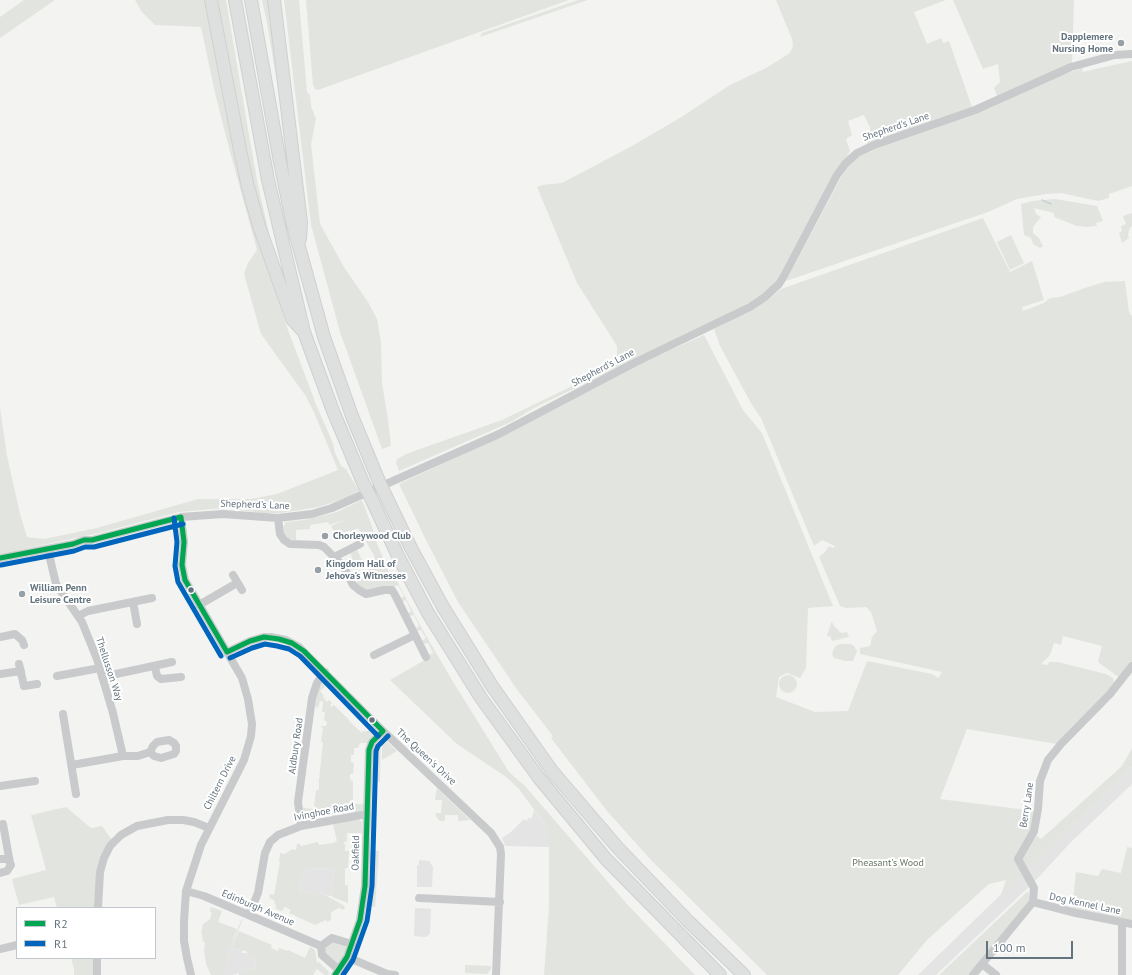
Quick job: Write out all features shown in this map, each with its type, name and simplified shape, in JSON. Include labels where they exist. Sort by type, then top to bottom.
[{"type":"highway","points":[[211,0],[248,187],[262,233],[292,319],[304,332]]},
{"type":"highway","points":[[235,0],[268,180],[304,332],[333,411],[367,491],[398,556],[428,613],[481,698],[535,772],[606,859],[720,975]]},
{"type":"highway","points":[[251,0],[280,162],[293,225],[324,337],[352,416],[381,484],[411,548],[443,607],[492,686],[552,770],[618,848],[688,921],[744,975]]},
{"type":"highway","points":[[274,0],[301,222],[299,249]]},
{"type":"street","name":"Shepherd's Lane","points":[[0,558],[48,550],[181,517],[223,514],[278,518],[312,514],[332,508],[499,434],[636,362],[744,310],[765,297],[779,284],[784,276],[845,164],[850,158],[864,149],[975,110],[1071,67],[1115,55],[1132,54]]},
{"type":"street","name":"Chiltern Drive","points":[[181,517],[184,542],[182,572],[188,587],[238,669],[246,689],[252,730],[248,748],[239,772],[208,828],[186,890],[184,941],[186,958],[191,975]]},
{"type":"street","points":[[278,518],[282,538],[287,542],[294,544],[322,546],[344,568],[356,588],[363,593],[370,594],[387,589],[393,592],[426,656]]},
{"type":"street","points":[[334,557],[360,544]]},
{"type":"street","name":"Thellusson Way","points":[[48,550],[56,584],[87,631],[100,668],[113,713],[123,756]]},
{"type":"street","points":[[199,605],[240,586],[233,575]]},
{"type":"street","points":[[78,616],[88,611],[152,598]]},
{"type":"street","points":[[133,602],[137,624]]},
{"type":"street","points":[[0,636],[15,634],[22,640],[24,646]]},
{"type":"street","points":[[374,655],[416,635]]},
{"type":"street","name":"The Queen's Drive","points":[[227,652],[257,639],[271,637],[292,643],[299,647],[491,833],[500,847],[501,854],[496,975]]},
{"type":"street","points":[[102,677],[172,662]]},
{"type":"street","points":[[155,666],[157,676],[161,679],[181,677]]},
{"type":"street","name":"Berry Lane","points":[[1033,902],[1034,888],[1018,859],[1034,831],[1038,809],[1040,781],[1044,768],[1048,760],[1061,744],[1110,694],[1132,666]]},
{"type":"street","points":[[0,674],[20,667],[24,686],[37,684]]},
{"type":"street","points":[[57,676],[100,668]]},
{"type":"street","name":"Aldbury Road","points":[[302,826],[298,802],[312,698],[317,683],[325,672]]},
{"type":"street","points":[[63,714],[76,794]]},
{"type":"street","name":"Oakfield","points":[[337,972],[347,956],[360,920],[366,886],[366,814],[369,750],[372,742],[383,730]]},
{"type":"street","points":[[72,765],[150,752]]},
{"type":"street","points":[[0,786],[35,780]]},
{"type":"street","name":"Ivinghoe Road","points":[[249,915],[258,892],[265,853],[270,842],[278,835],[302,826],[366,814]]},
{"type":"street","points":[[98,907],[100,872],[104,858],[110,846],[121,835],[137,826],[168,820],[194,822],[208,828]]},
{"type":"street","points":[[0,873],[9,870],[10,863],[3,824]]},
{"type":"street","points":[[0,859],[7,859],[10,863]]},
{"type":"street","name":"Edinburgh Avenue","points":[[186,890],[321,946]]},
{"type":"street","points":[[419,898],[500,902]]},
{"type":"street","points":[[973,975],[1033,902]]},
{"type":"street","name":"Dog Kennel Lane","points":[[1033,902],[1132,924]]},
{"type":"street","points":[[1122,922],[1122,975]]},
{"type":"street","points":[[337,972],[322,955],[321,946],[332,938],[352,944]]},
{"type":"street","points":[[0,949],[16,945]]},
{"type":"street","points":[[347,956],[387,974],[394,975]]},
{"type":"street","points":[[97,959],[97,975]]},
{"type":"street","points":[[982,964],[996,975]]},
{"type":"shaded area","points":[[1132,767],[1132,784],[1070,843],[1035,881],[936,975],[918,975]]},
{"type":"shaded area","points":[[534,810],[549,830],[549,847],[505,846],[502,838],[511,832],[524,819],[527,821],[528,818],[532,818]]},
{"type":"shaded area","points":[[419,860],[429,861],[433,867],[432,887],[417,887],[417,865],[419,865]]},
{"type":"shaded area","points":[[334,868],[332,896],[299,892],[302,869]]},
{"type":"shaded area","points":[[415,908],[431,909],[430,934],[426,937],[414,936]]},
{"type":"shaded area","points":[[242,919],[231,948],[242,950],[242,953],[246,953],[248,954],[247,956],[255,959],[256,968],[243,971],[243,975],[239,975],[239,973],[224,975],[225,972],[227,972],[228,950]]},
{"type":"green space","points":[[24,0],[55,0],[0,38],[0,17]]},
{"type":"green space","points":[[135,0],[206,0],[234,147],[261,249],[288,330],[317,407],[333,443],[335,453],[341,466],[346,469],[359,491],[345,498],[319,507],[281,513],[262,513],[224,508],[179,512],[99,533],[0,554],[0,408],[7,456],[20,514],[27,537],[44,539],[97,528],[198,499],[251,499],[277,494],[338,470],[313,410],[305,395],[261,334],[244,274],[248,263],[257,250],[215,93],[201,27],[155,25],[142,12]]},
{"type":"green space","points":[[215,0],[226,0],[258,185],[272,252],[245,157]]},
{"type":"green space","points":[[262,0],[272,0],[285,130],[267,23]]},
{"type":"green space","points":[[284,0],[299,0],[307,92],[310,95],[311,106],[316,119],[311,144],[320,224],[344,267],[368,302],[377,319],[381,342],[382,383],[391,446],[382,449],[340,332],[311,225]]},
{"type":"green space","points":[[306,0],[569,0],[318,90],[315,89],[313,85]]},
{"type":"green space","points":[[578,0],[588,0],[480,37],[482,33]]},
{"type":"green space","points":[[776,0],[946,0],[914,12],[927,44],[941,38],[943,43],[949,41],[972,107],[867,144],[865,136],[870,133],[870,126],[864,115],[848,121],[852,135],[846,139],[850,151],[775,285],[762,296],[711,323],[534,408],[511,422],[399,471],[396,463],[397,459],[406,454],[502,420],[597,374],[610,366],[617,354],[617,346],[577,283],[537,187],[562,183],[632,146],[683,116],[730,85],[766,68],[790,53],[793,46],[792,39]]},
{"type":"green space","points":[[953,0],[1074,0],[1072,64],[997,96],[994,88],[1000,82],[998,64],[983,69]]},
{"type":"green space","points":[[1132,61],[1132,186],[1109,194],[1109,198],[1098,201],[1061,193],[1017,199],[988,212],[786,281],[846,168],[862,153],[955,118],[992,107],[1039,83],[1083,68],[1082,72]]},
{"type":"green space","points":[[1055,199],[1097,206],[1103,221],[1096,223],[1097,226],[1077,226],[1054,217],[1054,213],[1034,208],[1036,214],[1041,217],[1033,227],[1033,233],[1039,238],[1043,246],[1040,248],[1033,244],[1031,238],[1024,235],[1021,204],[1033,201]]},
{"type":"green space","points":[[1132,213],[1132,226],[1129,230],[1129,238],[1122,243],[1119,233],[1122,231],[1121,226],[1126,224],[1123,216]]},
{"type":"green space","name":"Pheasant's Wood","points":[[983,218],[1010,272],[1032,261],[1044,300],[1022,307],[1023,311],[1044,303],[1050,298],[1060,297],[1104,282],[1125,281],[1129,312],[1132,316],[1132,661],[1120,678],[1098,662],[1102,646],[1063,636],[1061,645],[1054,643],[1050,655],[1041,664],[1048,665],[1049,662],[1058,662],[1106,674],[1113,678],[1115,684],[1057,744],[967,729],[940,799],[1035,811],[1040,818],[1037,836],[1041,839],[1122,766],[1132,748],[1132,767],[1001,895],[1006,880],[989,884],[927,940],[898,975],[767,975],[651,860],[607,811],[551,738],[553,736],[518,691],[458,602],[399,484],[491,441],[637,365],[704,335],[743,410],[762,433],[833,606],[808,608],[806,668],[800,678],[787,673],[779,677],[776,697],[815,712],[848,711],[867,661],[932,674],[938,678],[942,672],[860,654],[860,648],[870,646],[872,637],[877,631],[871,612],[866,607],[846,608],[840,606],[819,557],[829,546],[833,548],[835,546],[822,540],[814,546],[761,418],[752,405],[720,346],[714,329],[769,299],[781,289]]},
{"type":"green space","points":[[1011,235],[1024,263],[1010,270],[997,242]]},
{"type":"green space","points":[[362,500],[373,529],[374,536],[388,570],[397,581],[421,627],[452,680],[509,772],[525,786],[627,904],[695,975],[544,975],[549,906],[549,830],[519,789],[506,777],[457,744],[390,680],[430,657],[429,655],[433,653],[428,643],[424,644],[422,641],[426,638],[421,630],[417,631],[416,628],[419,626],[414,615],[410,616],[408,613],[411,611],[406,600],[402,602],[401,598],[404,596],[398,585],[394,587],[385,586],[368,590],[356,583],[368,571],[375,557],[358,528],[351,532],[350,530],[336,535],[331,526],[345,520],[329,525],[328,522],[310,525],[310,529],[296,530],[296,541],[289,539],[284,533],[283,528],[286,522],[304,520],[337,512]]},
{"type":"green space","points":[[357,550],[362,560],[356,564],[357,566],[350,570],[345,560],[352,557],[350,553]]},
{"type":"green space","points":[[832,622],[841,633],[847,632],[849,637],[833,641],[831,640],[831,637],[827,636]]},
{"type":"green space","points":[[841,644],[851,644],[854,646],[857,651],[853,661],[845,661],[834,658],[832,654],[834,648]]},
{"type":"green space","points":[[788,675],[794,678],[797,684],[794,690],[788,693],[782,690],[779,684],[782,678]]},
{"type":"green space","points":[[324,681],[328,684],[320,691],[324,696],[324,699],[327,698],[325,700],[327,702],[329,700],[332,703],[330,705],[331,707],[334,705],[362,733],[364,730],[366,732],[372,727],[375,731],[367,743],[360,743],[358,748],[354,748],[354,755],[351,755],[351,762],[354,763],[353,774],[350,774],[351,781],[353,781],[353,804],[363,804],[363,810],[355,813],[354,808],[336,812],[336,816],[333,816],[332,813],[314,817],[315,822],[305,820],[303,808],[315,809],[316,791],[319,789],[319,781],[317,780],[319,780],[323,742],[321,742],[323,728],[321,726],[326,726],[327,722],[324,720],[325,712],[322,712],[323,702],[320,701],[318,708],[314,706],[318,688]]},
{"type":"green space","points":[[381,738],[380,782],[371,779],[373,747]]},
{"type":"green space","points":[[383,738],[397,751],[382,760],[382,739]]},
{"type":"green space","points":[[437,788],[470,820],[458,821],[458,815],[445,815],[445,821],[440,821],[435,813],[441,813],[442,800],[435,800]]},
{"type":"green space","points":[[66,807],[91,828],[102,826],[112,840],[109,844],[96,907],[57,907],[54,897],[19,905],[12,879],[46,870],[31,815]]},
{"type":"green space","points":[[358,819],[362,822],[362,833],[347,833],[347,841],[344,842],[345,845],[347,845],[345,846],[345,851],[349,851],[348,868],[345,868],[345,885],[348,885],[348,903],[332,897],[334,868],[302,869],[299,892],[325,895],[345,906],[344,910],[339,908],[335,910],[331,913],[331,920],[327,922],[326,920],[315,925],[289,913],[291,910],[285,907],[282,911],[276,909],[274,900],[269,898],[270,894],[274,895],[280,862],[280,853],[285,854],[292,849],[296,850],[297,844],[300,844],[301,846],[318,842],[319,845],[333,843],[337,841],[333,824]]},
{"type":"green space","points":[[1127,847],[1132,848],[1132,921],[1072,910],[1076,872],[1098,876],[1102,869],[1121,873]]},
{"type":"green space","points":[[369,851],[379,851],[375,907],[366,905]]},
{"type":"green space","points":[[1028,891],[1031,900],[978,975],[939,975]]},
{"type":"green space","points":[[211,907],[222,911],[218,922],[237,929],[228,950],[227,972],[225,972],[224,975],[211,975],[206,964],[204,950],[205,942],[203,942],[201,934],[203,924],[210,919],[212,912],[210,912]]},
{"type":"green space","points":[[239,931],[272,945],[271,948],[278,951],[279,948],[288,950],[305,958],[310,947],[315,950],[317,963],[319,962],[330,973],[325,975],[317,969],[313,975],[243,975],[243,971],[256,968],[255,959],[247,956],[248,954],[246,951],[231,948]]},
{"type":"green space","points":[[333,940],[345,945],[346,948],[346,951],[337,964],[325,955],[324,947]]},
{"type":"green space","points":[[71,959],[95,959],[95,975],[74,975]]},
{"type":"green space","points":[[465,965],[491,966],[491,969],[487,974],[465,973]]},
{"type":"waterway","points":[[1042,200],[1051,204]]},
{"type":"transit line","name":"R2","points":[[181,517],[184,542],[182,565],[185,580],[227,652]]},
{"type":"transit line","name":"R2","points":[[0,558],[73,544],[84,540],[92,540],[181,517]]},
{"type":"transit line","name":"R1","points":[[174,518],[177,542],[175,566],[178,582],[221,656]]},
{"type":"transit line","name":"R1","points":[[1,565],[74,551],[85,547],[94,547],[183,524]]},
{"type":"transit line","name":"R2","points":[[227,652],[250,641],[264,637],[292,643],[304,651],[383,731]]},
{"type":"transit line","name":"R1","points":[[230,658],[265,644],[289,649],[300,656],[378,736]]},
{"type":"transit line","name":"R2","points":[[335,975],[347,957],[360,920],[365,886],[369,750],[372,742],[383,731]]},
{"type":"transit line","name":"R1","points":[[343,975],[353,960],[367,921],[372,886],[376,751],[378,746],[388,736]]},
{"type":"place","name":"Dapplemere Nursing Home","points":[[1121,43]]},
{"type":"place","name":"Chorleywood Club","points":[[325,536]]},
{"type":"place","name":"Kingdom Hall of Jehova's Witnesses","points":[[318,570]]},
{"type":"place","name":"William Penn Leisure Centre","points":[[22,594]]}]
